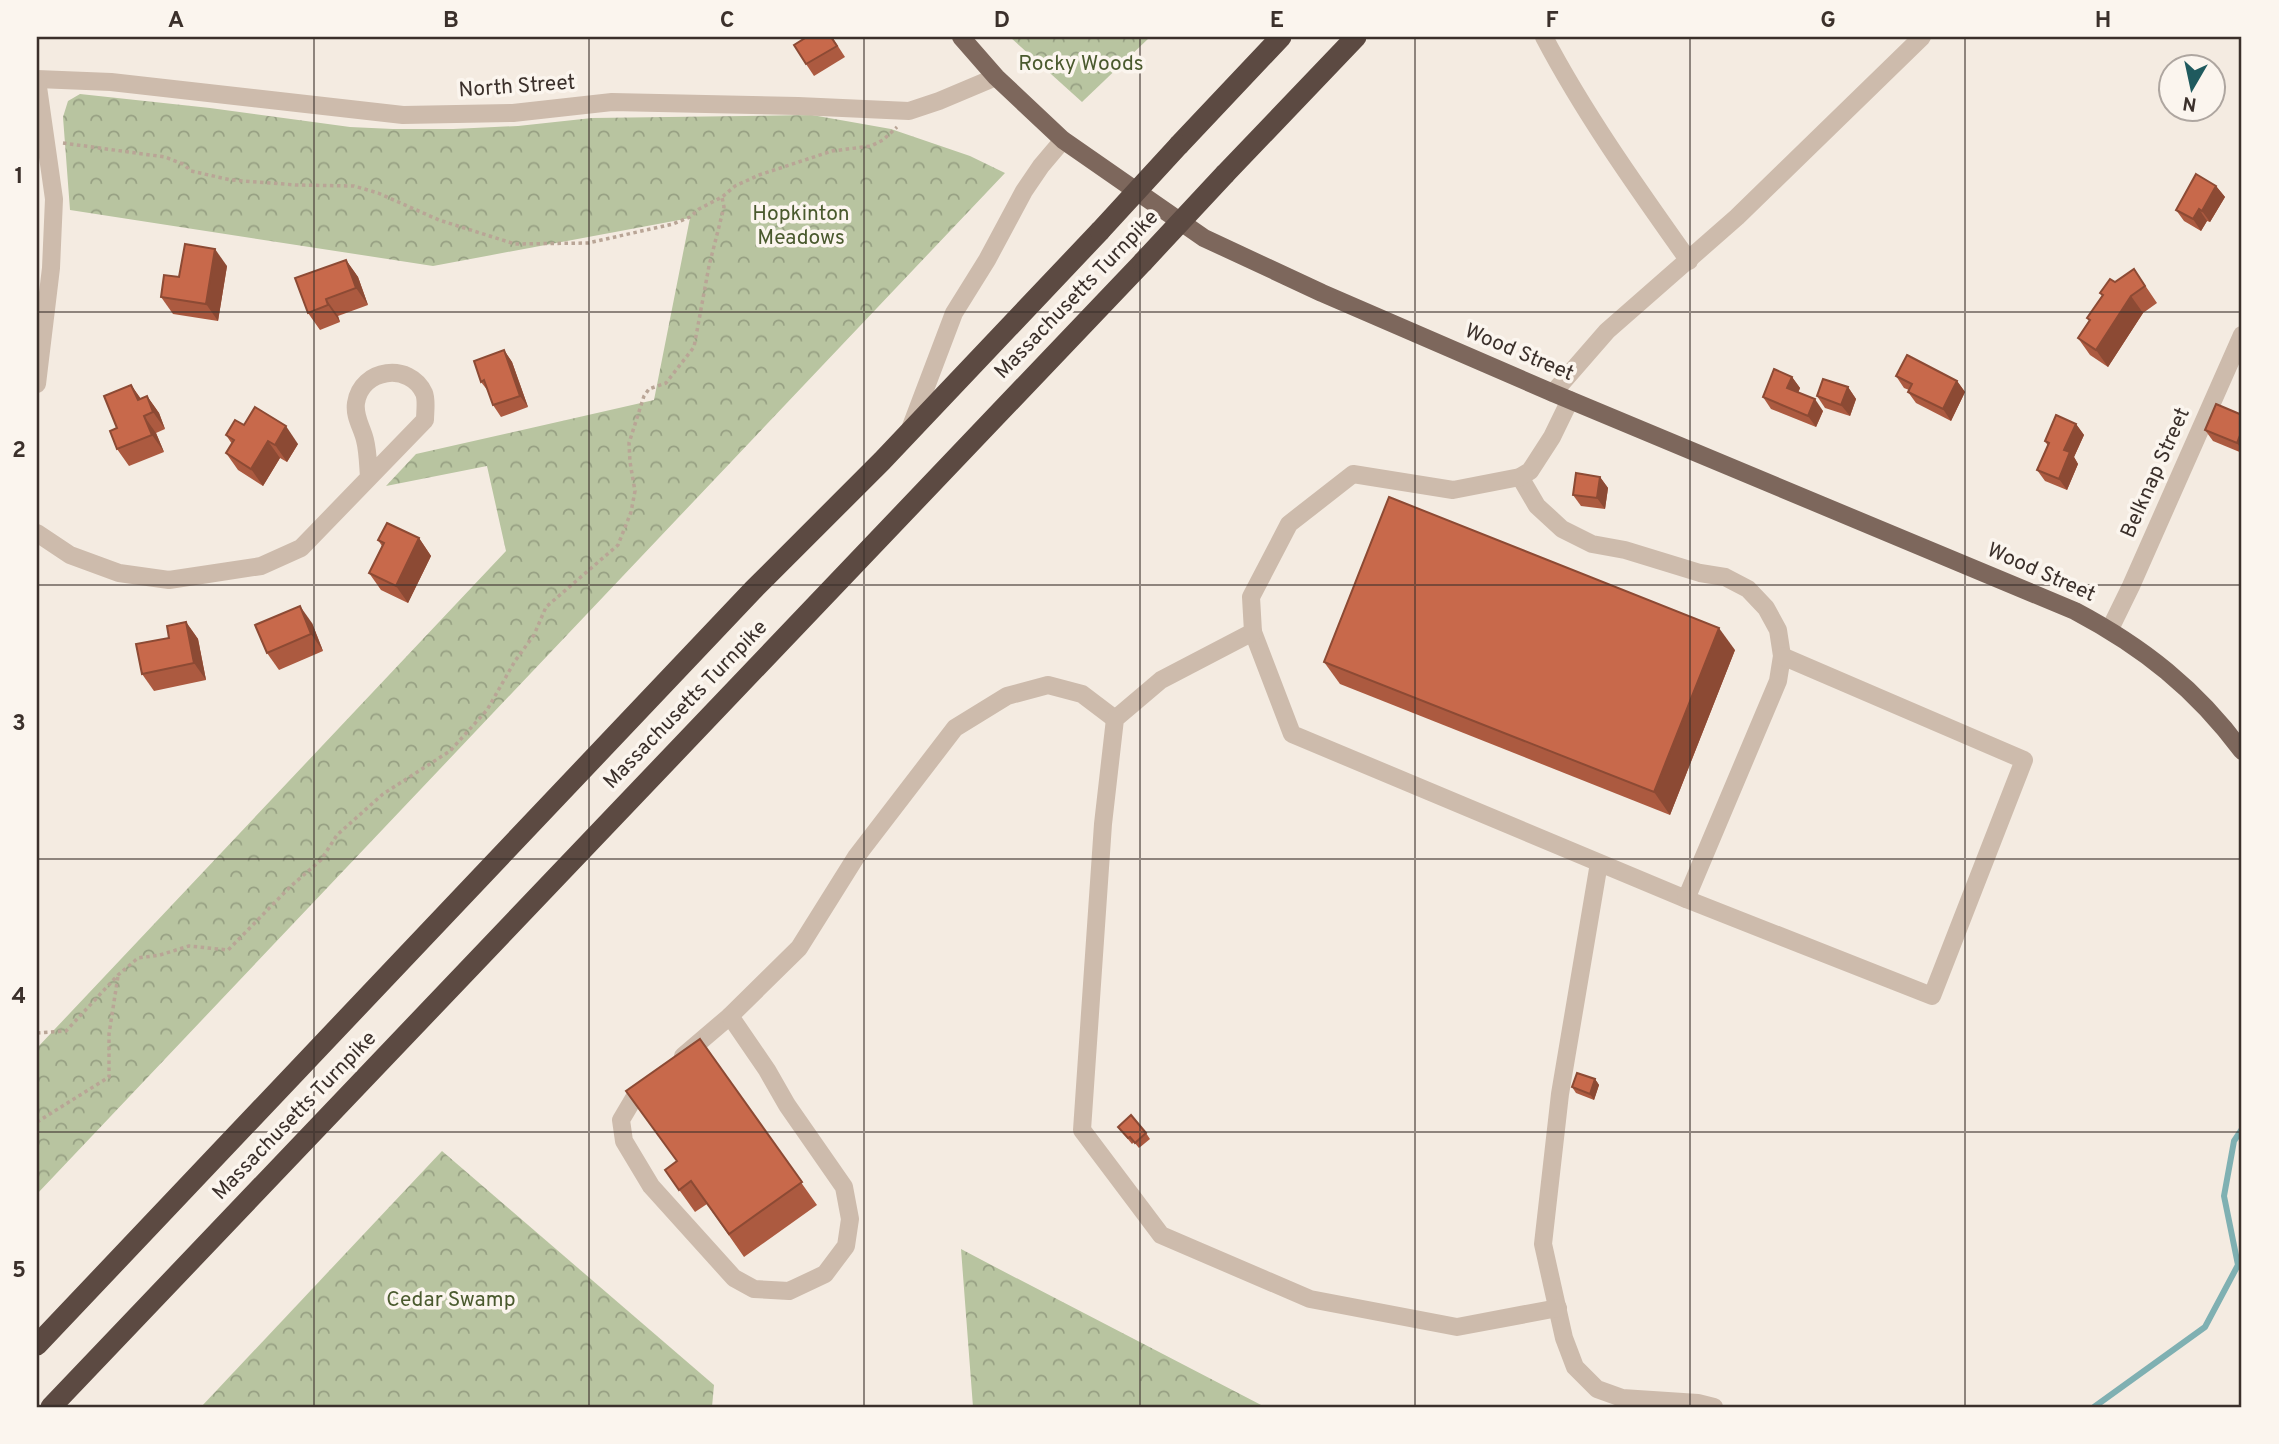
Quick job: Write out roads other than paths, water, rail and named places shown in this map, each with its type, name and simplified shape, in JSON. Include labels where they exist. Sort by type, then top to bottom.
[{"type":"highway","name":"Massachusetts Turnpike","points":[[37,1345],[753,590],[908,434],[1281,37]]},
{"type":"highway","name":"Massachusetts Turnpike","points":[[51,1407],[1356,37]]},
{"type":"main road","name":"Wood Street","points":[[961,37],[996,77],[1063,140],[1204,238],[1322,293],[1561,397],[2075,611],[2149,655],[2212,713],[2242,751]]},
{"type":"street","points":[[1544,37],[1558,64],[1689,261]]},
{"type":"street","points":[[1782,656],[2024,760],[1932,996],[1686,899],[1292,734],[1253,632],[1251,597],[1289,524],[1353,474],[1452,490],[1520,477],[1530,471],[1552,437],[1561,397],[1607,331],[1737,217],[1922,37]]},
{"type":"street","name":"North Street","points":[[37,79],[111,82],[403,115],[513,113],[612,102],[909,111],[939,102],[996,77]]},
{"type":"street","points":[[37,79],[54,199],[51,268],[37,384]]},
{"type":"street","points":[[908,434],[954,313],[1024,191],[1063,140]]},
{"type":"street","name":"Belknap Street","points":[[2109,629],[2131,586],[2242,335]]},
{"type":"street","points":[[37,533],[70,555],[119,573],[169,580],[261,566],[301,548],[425,420],[425,394],[413,379],[392,372],[375,375],[364,384],[356,402],[356,416],[365,437],[369,477]]},
{"type":"street","points":[[1520,477],[1537,506],[1562,529],[1592,544],[1625,550],[1725,578],[1748,589],[1766,608],[1778,630],[1782,656],[1778,681],[1686,899]]},
{"type":"street","points":[[1253,632],[1161,680],[1115,719],[1103,824],[1082,1130],[1161,1235],[1310,1299],[1457,1327],[1558,1308]]},
{"type":"street","points":[[730,1016],[844,1187],[850,1219],[846,1246],[825,1275],[789,1291],[754,1289],[734,1278],[651,1186],[624,1141],[621,1120],[634,1098],[730,1016],[799,948],[856,857],[955,728],[1007,696],[1048,685],[1082,694],[1115,719]]},
{"type":"street","points":[[1599,863],[1560,1094],[1543,1244],[1564,1338],[1575,1367],[1597,1389],[1622,1398],[1698,1403],[1714,1407]]},
{"type":"waterway","points":[[2094,1407],[2205,1327],[2238,1265],[2224,1196],[2234,1141],[2242,1129]]},
{"type":"park label","name":"Rocky Woods","points":[[1081,64]]},
{"type":"park label","name":"Hopkinton Meadows","points":[[801,226]]},
{"type":"park label","name":"Cedar Swamp","points":[[451,1300]]}]
